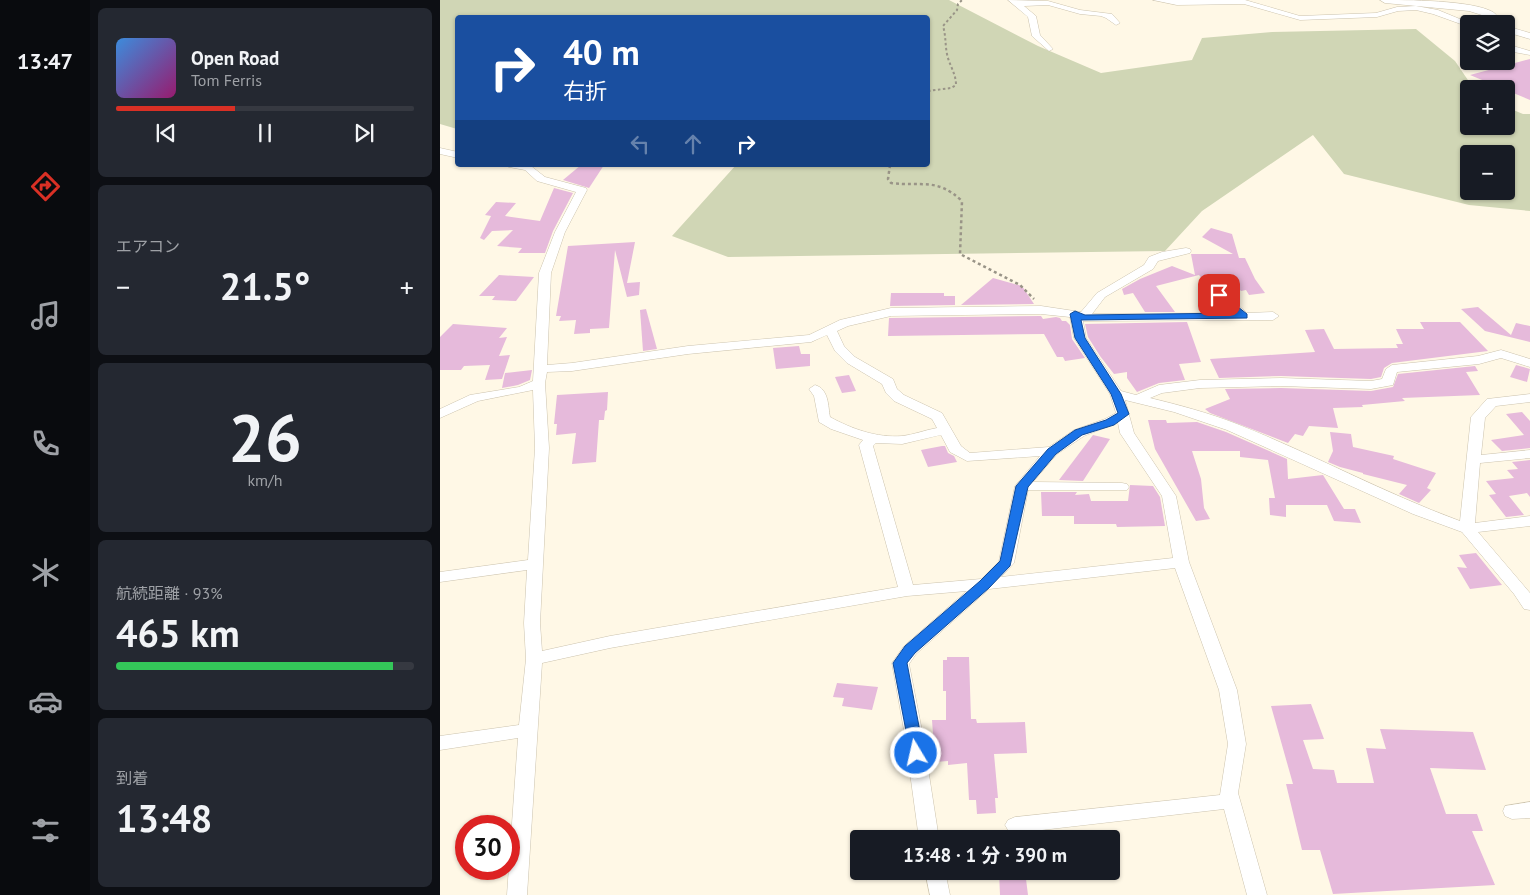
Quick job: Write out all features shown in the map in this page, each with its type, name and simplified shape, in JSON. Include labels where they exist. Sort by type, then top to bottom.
[{"type":"main road","points":[[1386,0],[1470,8],[1489,15]]},
{"type":"main road","points":[[1515,32],[1530,36]]},
{"type":"street","points":[[1157,0],[1193,4],[1244,2],[1300,18],[1370,15],[1397,9],[1416,8],[1435,12],[1460,22]]},
{"type":"street","points":[[1208,0],[1217,2]]},
{"type":"street","points":[[1014,2],[1048,3],[1080,12],[1109,16],[1116,23]]},
{"type":"street","points":[[1014,2],[1032,16],[1036,36],[1049,49]]},
{"type":"street","points":[[1515,50],[1530,53]]},
{"type":"street","points":[[440,151],[455,154]]},
{"type":"street","points":[[517,895],[534,659],[532,623],[542,448],[540,376],[545,273],[560,232],[582,190],[540,179],[528,168],[523,167]]},
{"type":"street","points":[[1079,316],[1102,295],[1148,267],[1153,259],[1162,255],[1186,251]]},
{"type":"street","points":[[1214,293],[1244,316]]},
{"type":"street","points":[[440,414],[475,398],[522,390],[540,376],[572,367],[688,350],[811,338],[844,323],[891,312],[1041,310],[1079,316],[1273,316]]},
{"type":"street","points":[[1079,316],[1080,338],[1116,394],[1127,433],[1169,496],[1181,562],[1228,690],[1237,744],[1229,793],[1257,895]]},
{"type":"street","points":[[830,329],[839,348],[851,360],[888,382],[891,390],[899,398],[936,416],[955,449],[967,458],[1052,451]]},
{"type":"street","points":[[1137,398],[1159,389],[1200,384],[1281,382],[1371,385],[1388,382],[1392,369],[1479,360],[1501,354],[1530,363]]},
{"type":"street","points":[[815,388],[820,395],[824,419],[836,426],[872,439],[902,440],[945,430]]},
{"type":"street","points":[[1116,394],[1137,398],[1232,427],[1418,511],[1467,528],[1530,521]]},
{"type":"street","points":[[1530,398],[1492,402],[1478,417],[1467,528],[1520,590],[1530,605]]},
{"type":"street","points":[[928,830],[914,736],[900,663],[910,650],[1006,563],[1022,486],[1052,451],[1078,433],[1110,422],[1123,414]]},
{"type":"street","points":[[872,439],[866,445],[907,590]]},
{"type":"street","points":[[1473,460],[1530,454]]},
{"type":"street","points":[[1022,486],[1122,487]]},
{"type":"street","points":[[534,659],[610,642],[907,590],[985,584],[1181,562]]},
{"type":"street","points":[[440,577],[534,564]]},
{"type":"street","points":[[440,744],[528,730]]},
{"type":"street","points":[[1015,824],[1231,801]]},
{"type":"street","points":[[937,880],[940,895]]},
{"type":"path","points":[[930,91],[951,88],[956,85],[956,78],[947,54],[947,41],[943,26],[954,15],[958,4],[962,0]]},
{"type":"path","points":[[890,167],[888,179],[891,183],[940,184],[953,191],[962,201],[963,218],[959,236],[960,254],[973,264],[1028,290],[1041,310]]},
{"type":"green space","points":[[440,0],[949,0],[1038,46],[1101,73],[1192,60],[1202,38],[1272,32],[1416,29],[1455,61],[1468,80],[1460,80],[1460,135],[1515,135],[1515,111],[1523,114],[1530,114],[1530,211],[1469,205],[1344,174],[1313,135],[1202,211],[1165,251],[728,257],[672,236],[734,167],[930,167],[930,15],[455,15],[455,128],[440,124]]},
{"type":"building","points":[[1530,59],[1530,100],[1515,94],[1515,80],[1482,80],[1470,75],[1489,70],[1515,70],[1515,63]]},
{"type":"building","points":[[579,167],[603,167],[589,188],[563,180]]},
{"type":"building","points":[[554,188],[573,193],[553,231],[545,253],[518,253],[522,248],[497,246],[513,230],[492,231],[484,240],[480,238],[491,216],[485,215],[496,202],[516,203],[505,216],[540,221]]},
{"type":"building","points":[[1211,228],[1232,234],[1239,258],[1245,258],[1255,279],[1265,293],[1249,295],[1246,290],[1241,291],[1239,289],[1220,291],[1215,286],[1209,287],[1199,275],[1156,286],[1175,312],[1145,312],[1133,293],[1124,295],[1122,289],[1140,279],[1172,266],[1195,275],[1191,254],[1233,254],[1202,237]]},
{"type":"building","points":[[635,242],[627,283],[640,282],[639,295],[627,297],[615,250],[609,328],[590,329],[590,333],[574,334],[576,320],[559,321],[561,316],[556,316],[568,246]]},
{"type":"building","points":[[499,275],[534,277],[516,301],[492,300],[495,296],[479,296]]},
{"type":"building","points":[[993,278],[1022,286],[1034,304],[961,305]]},
{"type":"building","points":[[891,293],[944,293],[944,296],[955,296],[955,305],[890,306]]},
{"type":"building","points":[[1478,307],[1511,335],[1516,323],[1530,326],[1530,342],[1485,331],[1461,309]]},
{"type":"building","points":[[646,309],[657,349],[643,351],[640,310]]},
{"type":"building","points":[[1041,316],[1043,319],[1056,317],[1066,321],[1070,325],[1072,339],[1085,358],[1065,361],[1063,357],[1057,357],[1044,334],[888,336],[889,318]]},
{"type":"building","points":[[1187,322],[1201,362],[1179,364],[1185,380],[1159,383],[1137,392],[1127,378],[1127,372],[1114,374],[1100,356],[1088,337],[1085,324]]},
{"type":"building","points":[[1420,322],[1460,322],[1488,351],[1392,363],[1384,368],[1381,377],[1371,379],[1281,376],[1219,378],[1210,359],[1315,352],[1305,330],[1324,329],[1334,349],[1398,348],[1396,344],[1403,344],[1396,329],[1424,329]]},
{"type":"building","points":[[453,324],[507,328],[499,338],[507,337],[499,356],[510,355],[502,379],[485,380],[490,365],[464,366],[461,370],[440,370],[440,337]]},
{"type":"building","points":[[799,346],[801,354],[810,354],[810,366],[776,369],[773,348]]},
{"type":"building","points":[[1516,365],[1530,369],[1527,382],[1510,377]]},
{"type":"building","points":[[1475,366],[1478,371],[1466,372],[1480,395],[1402,398],[1405,401],[1362,405],[1363,407],[1333,408],[1338,428],[1309,426],[1303,436],[1295,434],[1288,443],[1210,413],[1205,409],[1230,399],[1225,389],[1281,388],[1371,391],[1393,387],[1398,374]]},
{"type":"building","points":[[532,370],[530,380],[518,385],[502,388],[505,373]]},
{"type":"building","points":[[849,375],[856,391],[842,393],[835,377]]},
{"type":"building","points":[[608,392],[607,410],[605,411],[604,420],[599,420],[596,462],[572,464],[576,433],[556,435],[557,424],[554,424],[557,395]]},
{"type":"building","points":[[1522,412],[1530,421],[1530,448],[1502,451],[1491,440],[1524,435],[1506,414]]},
{"type":"building","points":[[1148,420],[1166,420],[1167,423],[1197,422],[1226,432],[1287,459],[1288,479],[1323,475],[1344,509],[1355,509],[1361,523],[1334,521],[1327,505],[1286,505],[1286,517],[1270,515],[1269,498],[1275,498],[1268,460],[1240,457],[1240,451],[1192,451],[1201,479],[1204,508],[1210,519],[1196,521],[1155,449]]},
{"type":"building","points":[[1330,432],[1351,434],[1353,447],[1394,456],[1393,459],[1436,473],[1427,488],[1431,490],[1419,503],[1399,494],[1407,485],[1363,474],[1328,462],[1333,451]]},
{"type":"building","points":[[1093,435],[1110,439],[1083,481],[1059,480]]},
{"type":"building","points":[[945,446],[948,453],[954,456],[957,462],[928,467],[921,450]]},
{"type":"building","points":[[1530,460],[1530,497],[1527,493],[1509,496],[1524,515],[1506,517],[1489,495],[1496,494],[1486,481],[1514,478],[1507,470],[1518,469],[1512,462]]},
{"type":"building","points":[[1130,485],[1153,486],[1160,497],[1165,526],[1117,527],[1116,524],[1074,524],[1074,516],[1042,516],[1041,492],[1077,492],[1075,495],[1089,494],[1091,501],[1128,501]]},
{"type":"building","points":[[1476,553],[1502,585],[1470,589],[1457,567],[1467,568],[1459,555]]},
{"type":"building","points":[[947,657],[969,657],[971,719],[976,719],[977,723],[1025,722],[1027,753],[994,754],[998,798],[995,798],[996,813],[977,814],[976,800],[969,800],[967,763],[948,765],[948,761],[935,762],[932,720],[946,720],[946,691],[943,691],[943,660],[947,660]]},
{"type":"building","points":[[837,683],[878,687],[872,710],[842,706],[844,698],[833,697]]},
{"type":"building","points":[[1311,704],[1324,739],[1303,740],[1313,769],[1334,770],[1337,783],[1374,783],[1366,748],[1386,749],[1380,729],[1473,732],[1486,770],[1430,768],[1446,814],[1477,814],[1483,831],[1472,831],[1495,885],[1333,894],[1320,850],[1302,850],[1286,784],[1293,784],[1271,706]]},
{"type":"building","points":[[999,880],[1026,880],[1028,895],[1000,895]]},
{"type":"route","points":[[916,753],[900,663],[910,650],[1006,563],[1022,486],[1052,451],[1078,433],[1110,422],[1123,414],[1116,394],[1110,388],[1080,338],[1075,314],[1083,318],[1244,316],[1219,295]]}]
